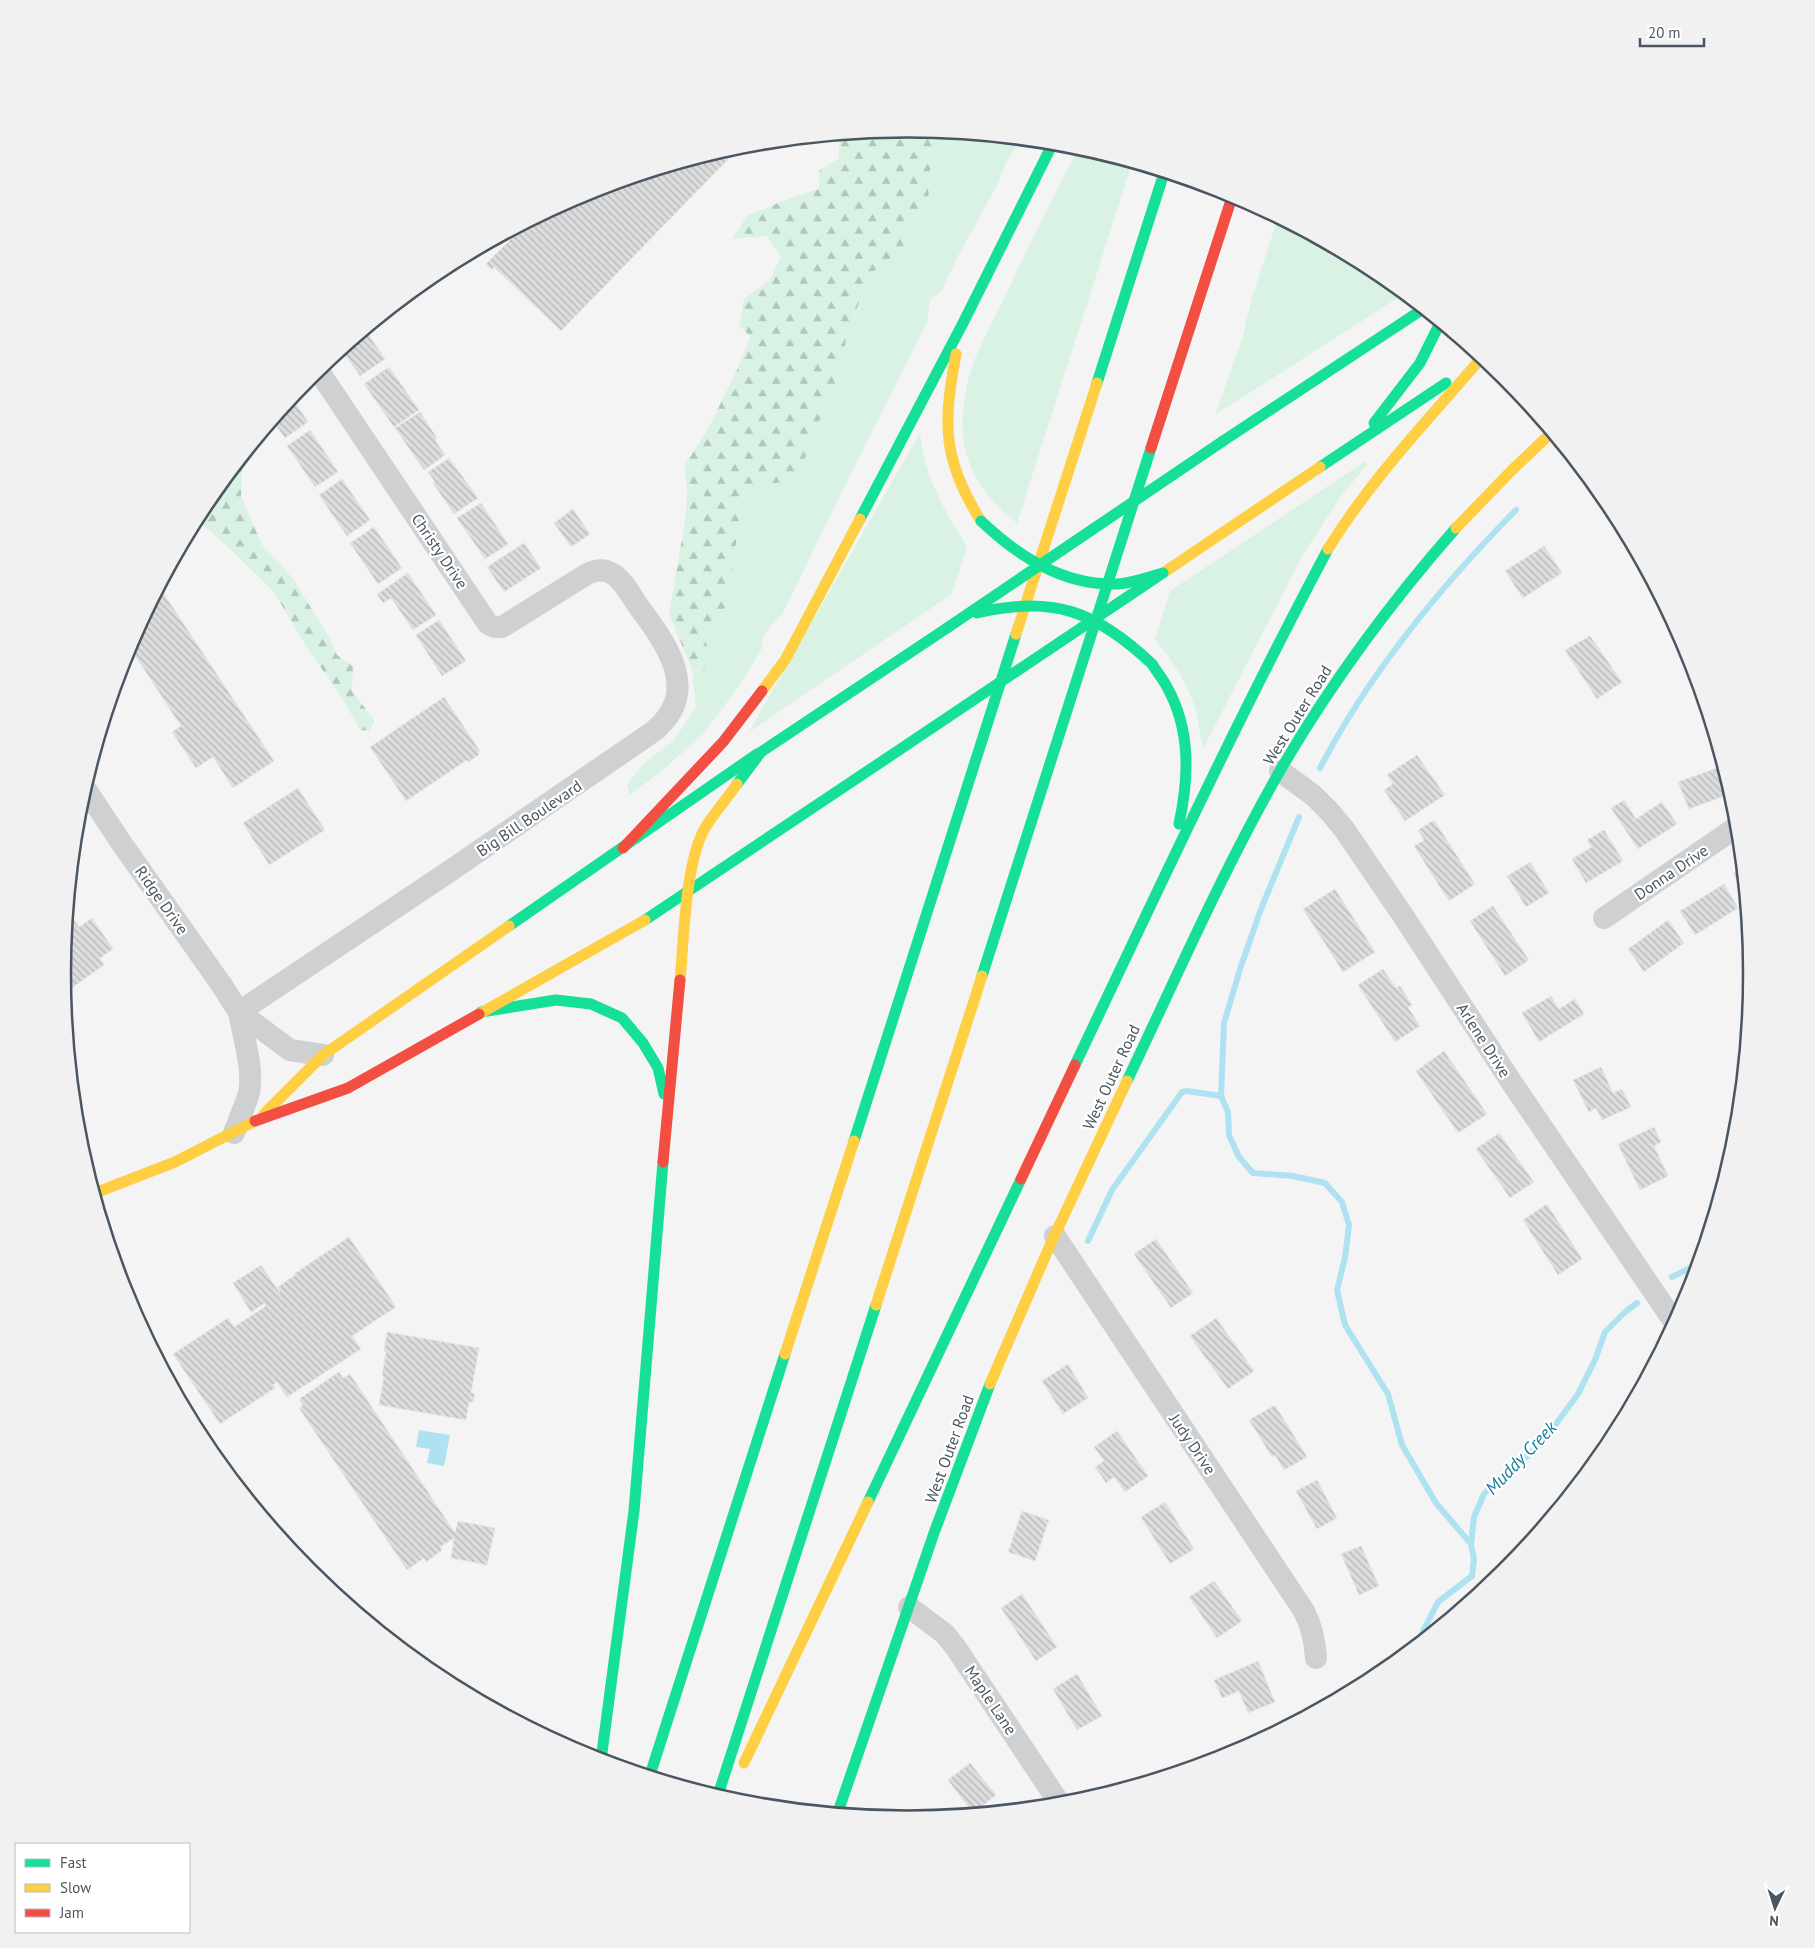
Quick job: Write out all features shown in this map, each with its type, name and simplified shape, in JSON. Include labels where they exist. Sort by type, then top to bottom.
[{"type":"main road","points":[[624,848],[723,742],[785,660],[962,325],[1049,150]]},
{"type":"main road","points":[[652,1770],[1162,178]]},
{"type":"main road","points":[[720,1789],[1230,202]]},
{"type":"main road","points":[[259,1119],[323,1055],[761,752],[1223,441],[1418,312]]},
{"type":"main road","points":[[962,325],[950,382],[947,415],[948,447],[955,474],[967,500],[982,521],[1014,551],[1039,566],[1075,579],[1096,583],[1119,584],[1163,573]]},
{"type":"main road","points":[[1357,444],[1423,360],[1438,328]]},
{"type":"main road","points":[[100,1191],[168,1165],[259,1119],[348,1088],[648,918],[1477,362]]},
{"type":"main road","points":[[730,1791],[1169,867],[1328,548],[1352,511],[1380,474],[1478,363]]},
{"type":"main road","name":"West Outer Road","points":[[840,1807],[979,1413],[1016,1323],[1055,1236],[1239,846],[1280,771],[1335,683],[1412,580],[1472,511],[1547,437]]},
{"type":"main road","points":[[961,618],[1002,607],[1026,605],[1046,606],[1073,612],[1094,620],[1123,637],[1152,664],[1170,692],[1182,724],[1187,755],[1186,790],[1169,867]]},
{"type":"main road","points":[[602,1752],[634,1511],[668,1106],[692,868],[697,846],[705,828],[761,752]]},
{"type":"main road","points":[[481,1012],[556,1000],[591,1004],[622,1018],[643,1043],[658,1068],[668,1106]]},
{"type":"street","name":"Christy Drive","points":[[323,377],[488,624],[494,627],[502,627],[587,574],[603,570]]},
{"type":"street","name":"Big Bill Boulevard","points":[[239,1012],[553,801],[665,722],[678,699],[677,673],[658,634],[618,578],[611,572],[603,570]]},
{"type":"street","name":"Arlene Drive","points":[[1280,771],[1313,795],[1344,829],[1410,926],[1512,1083],[1670,1316]]},
{"type":"street","name":"Ridge Drive","points":[[91,796],[239,1012],[290,1050],[323,1055]]},
{"type":"street","name":"Donna Drive","points":[[1604,918],[1731,831]]},
{"type":"street","name":"Ridge Drive","points":[[234,1133],[249,1092],[250,1082],[239,1012]]},
{"type":"street","name":"Judy Drive","points":[[1055,1236],[1304,1611],[1312,1627],[1316,1658]]},
{"type":"street","name":"Maple Lane","points":[[909,1607],[945,1634],[956,1648],[1055,1797]]},
{"type":"green space","points":[[908,138],[948,139],[940,149],[928,175],[929,208],[897,225],[904,244],[894,264],[870,272],[847,336],[840,371],[797,480],[749,487],[740,517],[727,602],[719,622],[704,636],[709,653],[704,672],[692,669],[669,614],[685,521],[687,495],[685,465],[709,427],[738,368],[750,336],[739,325],[744,299],[770,280],[781,257],[766,236],[732,239],[747,216],[788,199],[819,189],[819,171],[839,158],[839,141]]},
{"type":"green space","points":[[948,139],[1017,145],[1007,160],[996,187],[957,258],[941,292],[930,300],[927,323],[783,613],[764,634],[761,650],[740,685],[704,733],[665,768],[630,795],[627,785],[642,765],[674,740],[696,707],[692,670],[703,672],[709,653],[704,636],[719,622],[727,602],[740,517],[749,487],[797,480],[840,371],[847,336],[870,272],[894,264],[897,225],[929,208],[928,175],[940,149]]},
{"type":"green space","points":[[1075,155],[1130,168],[1017,523],[990,498],[972,470],[964,439],[965,397],[974,361],[982,342]]},
{"type":"green space","points":[[1276,224],[1326,250],[1398,298],[1215,415],[1242,339],[1253,294]]},
{"type":"green space","points":[[920,433],[926,464],[936,493],[967,546],[952,594],[749,732]]},
{"type":"green space","points":[[1364,462],[1367,465],[1341,496],[1301,558],[1203,749],[1196,711],[1189,691],[1174,664],[1155,640],[1170,591]]},
{"type":"green space","points":[[242,468],[241,496],[262,545],[281,564],[295,582],[330,639],[337,655],[353,666],[352,691],[374,720],[370,731],[360,730],[343,699],[308,649],[274,592],[202,525]]},
{"type":"water","points":[[419,1430],[450,1435],[444,1466],[427,1463],[430,1449],[416,1447]]},
{"type":"building","points":[[730,157],[561,331],[494,267],[492,270],[486,264],[512,238],[587,201],[691,166]]},
{"type":"building","points":[[369,335],[385,359],[360,376],[345,355]]},
{"type":"building","points":[[389,367],[419,410],[394,427],[364,384]]},
{"type":"building","points":[[296,404],[308,422],[285,438],[277,426]]},
{"type":"building","points":[[420,412],[437,438],[435,440],[445,455],[424,470],[395,428]]},
{"type":"building","points":[[310,430],[338,472],[315,487],[287,446]]},
{"type":"building","points":[[449,458],[478,498],[454,514],[433,483],[435,482],[428,472]]},
{"type":"building","points":[[342,479],[370,520],[347,536],[319,495]]},
{"type":"building","points":[[481,503],[508,544],[485,559],[457,518]]},
{"type":"building","points":[[573,509],[590,534],[571,547],[554,523]]},
{"type":"building","points":[[374,527],[402,568],[378,584],[350,543]]},
{"type":"building","points":[[524,543],[541,568],[504,592],[487,567]]},
{"type":"building","points":[[1544,546],[1562,573],[1523,598],[1505,571]]},
{"type":"building","points":[[408,573],[436,615],[413,630],[391,598],[383,603],[377,594]]},
{"type":"building","points":[[163,593],[274,761],[233,788],[213,757],[196,768],[172,732],[181,726],[135,655]]},
{"type":"building","points":[[439,620],[466,661],[442,676],[416,635]]},
{"type":"building","points":[[1590,636],[1622,682],[1597,699],[1565,650]]},
{"type":"building","points":[[444,697],[480,751],[478,752],[479,755],[468,762],[467,760],[406,801],[370,747]]},
{"type":"building","points":[[1417,755],[1445,795],[1405,821],[1384,790],[1393,784],[1387,775]]},
{"type":"building","points":[[1717,768],[1724,796],[1689,809],[1678,782]]},
{"type":"building","points":[[298,788],[325,830],[269,865],[243,823]]},
{"type":"building","points":[[1624,800],[1636,819],[1662,802],[1677,824],[1638,849],[1611,808]]},
{"type":"building","points":[[1434,820],[1475,884],[1449,901],[1414,846],[1424,840],[1418,830]]},
{"type":"building","points":[[1604,830],[1623,861],[1586,883],[1572,859],[1592,847],[1587,840]]},
{"type":"building","points":[[1530,862],[1549,893],[1526,907],[1507,876]]},
{"type":"building","points":[[1738,871],[1739,884],[1733,874]]},
{"type":"building","points":[[1724,884],[1738,908],[1695,935],[1680,911]]},
{"type":"building","points":[[1335,889],[1375,952],[1343,972],[1303,909]]},
{"type":"building","points":[[1493,906],[1529,960],[1505,976],[1470,921]]},
{"type":"building","points":[[73,918],[79,927],[92,918],[113,949],[100,958],[104,965],[72,988]]},
{"type":"building","points":[[1668,920],[1684,943],[1644,972],[1628,949]]},
{"type":"building","points":[[1383,969],[1396,988],[1400,986],[1412,1005],[1408,1007],[1420,1026],[1395,1042],[1358,985]]},
{"type":"building","points":[[1551,996],[1559,1009],[1575,999],[1584,1014],[1539,1042],[1522,1013]]},
{"type":"building","points":[[1741,1042],[1739,1059],[1737,1059]]},
{"type":"building","points":[[1444,1051],[1487,1114],[1458,1133],[1416,1071]]},
{"type":"building","points":[[1601,1067],[1613,1093],[1622,1089],[1631,1107],[1602,1120],[1596,1108],[1589,1112],[1573,1080]]},
{"type":"building","points":[[1654,1127],[1661,1142],[1654,1146],[1668,1176],[1640,1190],[1618,1144]]},
{"type":"building","points":[[1499,1133],[1534,1182],[1510,1198],[1476,1149]]},
{"type":"building","points":[[1547,1204],[1582,1259],[1558,1275],[1523,1220]]},
{"type":"building","points":[[349,1237],[396,1307],[352,1336],[361,1349],[287,1397],[277,1382],[273,1385],[275,1388],[220,1424],[173,1354],[228,1318],[234,1327],[266,1306],[265,1303],[251,1312],[233,1283],[261,1265],[280,1293],[278,1287],[294,1274]]},
{"type":"building","points":[[1156,1239],[1193,1293],[1171,1308],[1134,1254]]},
{"type":"building","points":[[1216,1318],[1254,1371],[1228,1389],[1190,1336]]},
{"type":"building","points":[[387,1332],[479,1348],[471,1393],[475,1393],[473,1402],[469,1402],[466,1420],[379,1405],[384,1376],[382,1376]]},
{"type":"building","points":[[1068,1364],[1088,1398],[1063,1414],[1042,1381]]},
{"type":"building","points":[[339,1372],[343,1378],[350,1374],[455,1533],[458,1521],[495,1528],[487,1565],[451,1558],[454,1538],[440,1547],[442,1550],[426,1562],[424,1558],[407,1570],[299,1408],[303,1405],[299,1399]]},
{"type":"building","points":[[1275,1405],[1307,1457],[1284,1470],[1275,1455],[1272,1457],[1249,1420]]},
{"type":"building","points":[[1117,1431],[1148,1476],[1125,1492],[1114,1477],[1106,1483],[1095,1467],[1104,1461],[1094,1447]]},
{"type":"building","points":[[1317,1480],[1337,1518],[1317,1529],[1296,1491]]},
{"type":"building","points":[[1165,1502],[1194,1549],[1170,1564],[1141,1517]]},
{"type":"building","points":[[1022,1511],[1049,1520],[1035,1561],[1008,1552]]},
{"type":"building","points":[[1361,1546],[1379,1586],[1359,1595],[1341,1554]]},
{"type":"building","points":[[1214,1581],[1242,1621],[1217,1638],[1189,1597]]},
{"type":"building","points":[[1022,1594],[1057,1647],[1036,1661],[1001,1608]]},
{"type":"building","points":[[1258,1661],[1275,1702],[1248,1713],[1239,1691],[1222,1698],[1214,1680]]},
{"type":"building","points":[[1077,1674],[1102,1716],[1077,1730],[1053,1689]]},
{"type":"building","points":[[970,1763],[996,1795],[982,1806],[969,1807],[948,1780]]},
{"type":"waterway","points":[[1320,768],[1361,698],[1408,632],[1460,569],[1516,510]]},
{"type":"waterway","points":[[1299,817],[1261,909],[1224,1023],[1221,1096],[1228,1112],[1229,1135],[1239,1157],[1253,1173],[1293,1176],[1325,1183],[1342,1202],[1349,1225],[1345,1258],[1337,1290],[1345,1325],[1388,1394],[1402,1445],[1436,1503],[1471,1544]]},
{"type":"waterway","points":[[1088,1241],[1112,1190],[1182,1092],[1187,1091],[1221,1096]]},
{"type":"waterway","name":"Muddy Creek","points":[[1672,1277],[1690,1268]]},
{"type":"waterway","name":"Muddy Creek","points":[[1422,1633],[1438,1602],[1472,1576],[1474,1559],[1471,1544],[1474,1517],[1484,1494],[1501,1476],[1540,1444],[1553,1428],[1578,1394],[1595,1360],[1605,1332],[1637,1303]]},
{"type":"traffic: fast","points":[[860,519],[962,325],[1049,150]]},
{"type":"traffic: fast","points":[[1097,383],[1162,178]]},
{"type":"traffic: fast","points":[[1223,441],[1418,312]]},
{"type":"traffic: fast","points":[[1374,423],[1420,363],[1438,328]]},
{"type":"traffic: fast","points":[[1320,467],[1446,383]]},
{"type":"traffic: fast","points":[[947,628],[1223,441]]},
{"type":"traffic: fast","points":[[982,976],[1151,448]]},
{"type":"traffic: fast","points":[[981,521],[1027,557],[1044,567],[1079,580],[1118,584],[1163,573]]},
{"type":"traffic: fast","points":[[1127,1081],[1220,884],[1260,807],[1300,737],[1362,644],[1456,528]]},
{"type":"traffic: fast","points":[[1075,1065],[1230,741],[1328,549]]},
{"type":"traffic: fast","points":[[908,744],[1160,575]]},
{"type":"traffic: fast","points":[[977,613],[1029,606],[1051,607],[1072,612],[1112,631],[1152,664]]},
{"type":"traffic: fast","points":[[737,784],[761,752],[947,628]]},
{"type":"traffic: fast","points":[[854,1141],[1016,634]]},
{"type":"traffic: fast","points":[[1152,664],[1175,703],[1184,737],[1186,754],[1185,789],[1179,824]]},
{"type":"traffic: fast","points":[[645,920],[908,744]]},
{"type":"traffic: fast","points":[[509,926],[757,754]]},
{"type":"traffic: fast","points":[[481,1012],[556,1000],[591,1004],[622,1018],[643,1043],[658,1068],[664,1094]]},
{"type":"traffic: fast","points":[[602,1752],[634,1511],[663,1162]]},
{"type":"traffic: fast","points":[[868,1502],[1021,1179]]},
{"type":"traffic: fast","points":[[720,1789],[876,1305]]},
{"type":"traffic: fast","points":[[652,1770],[785,1354]]},
{"type":"traffic: fast","points":[[840,1807],[934,1533],[990,1384]]},
{"type":"traffic: slow","points":[[956,354],[949,401],[949,440],[959,479],[981,521]]},
{"type":"traffic: slow","points":[[1328,549],[1380,476],[1477,363]]},
{"type":"traffic: slow","points":[[1016,634],[1097,383]]},
{"type":"traffic: slow","points":[[1456,528],[1547,437]]},
{"type":"traffic: slow","points":[[1163,573],[1320,467]]},
{"type":"traffic: slow","points":[[762,691],[785,660],[860,519]]},
{"type":"traffic: slow","points":[[680,980],[686,902],[698,843],[705,828],[737,784]]},
{"type":"traffic: slow","points":[[479,1014],[645,920]]},
{"type":"traffic: slow","points":[[264,1114],[323,1055],[509,926]]},
{"type":"traffic: slow","points":[[876,1305],[982,976]]},
{"type":"traffic: slow","points":[[990,1384],[1051,1243],[1127,1081]]},
{"type":"traffic: slow","points":[[100,1191],[175,1162],[255,1121]]},
{"type":"traffic: slow","points":[[785,1354],[854,1141]]},
{"type":"traffic: slow","points":[[744,1763],[868,1502]]},
{"type":"traffic: jam","points":[[1151,448],[1230,202]]},
{"type":"traffic: jam","points":[[623,848],[723,742],[762,691]]},
{"type":"traffic: jam","points":[[663,1162],[680,980]]},
{"type":"traffic: jam","points":[[255,1121],[348,1088],[479,1014]]},
{"type":"traffic: jam","points":[[1021,1179],[1075,1065]]}]
